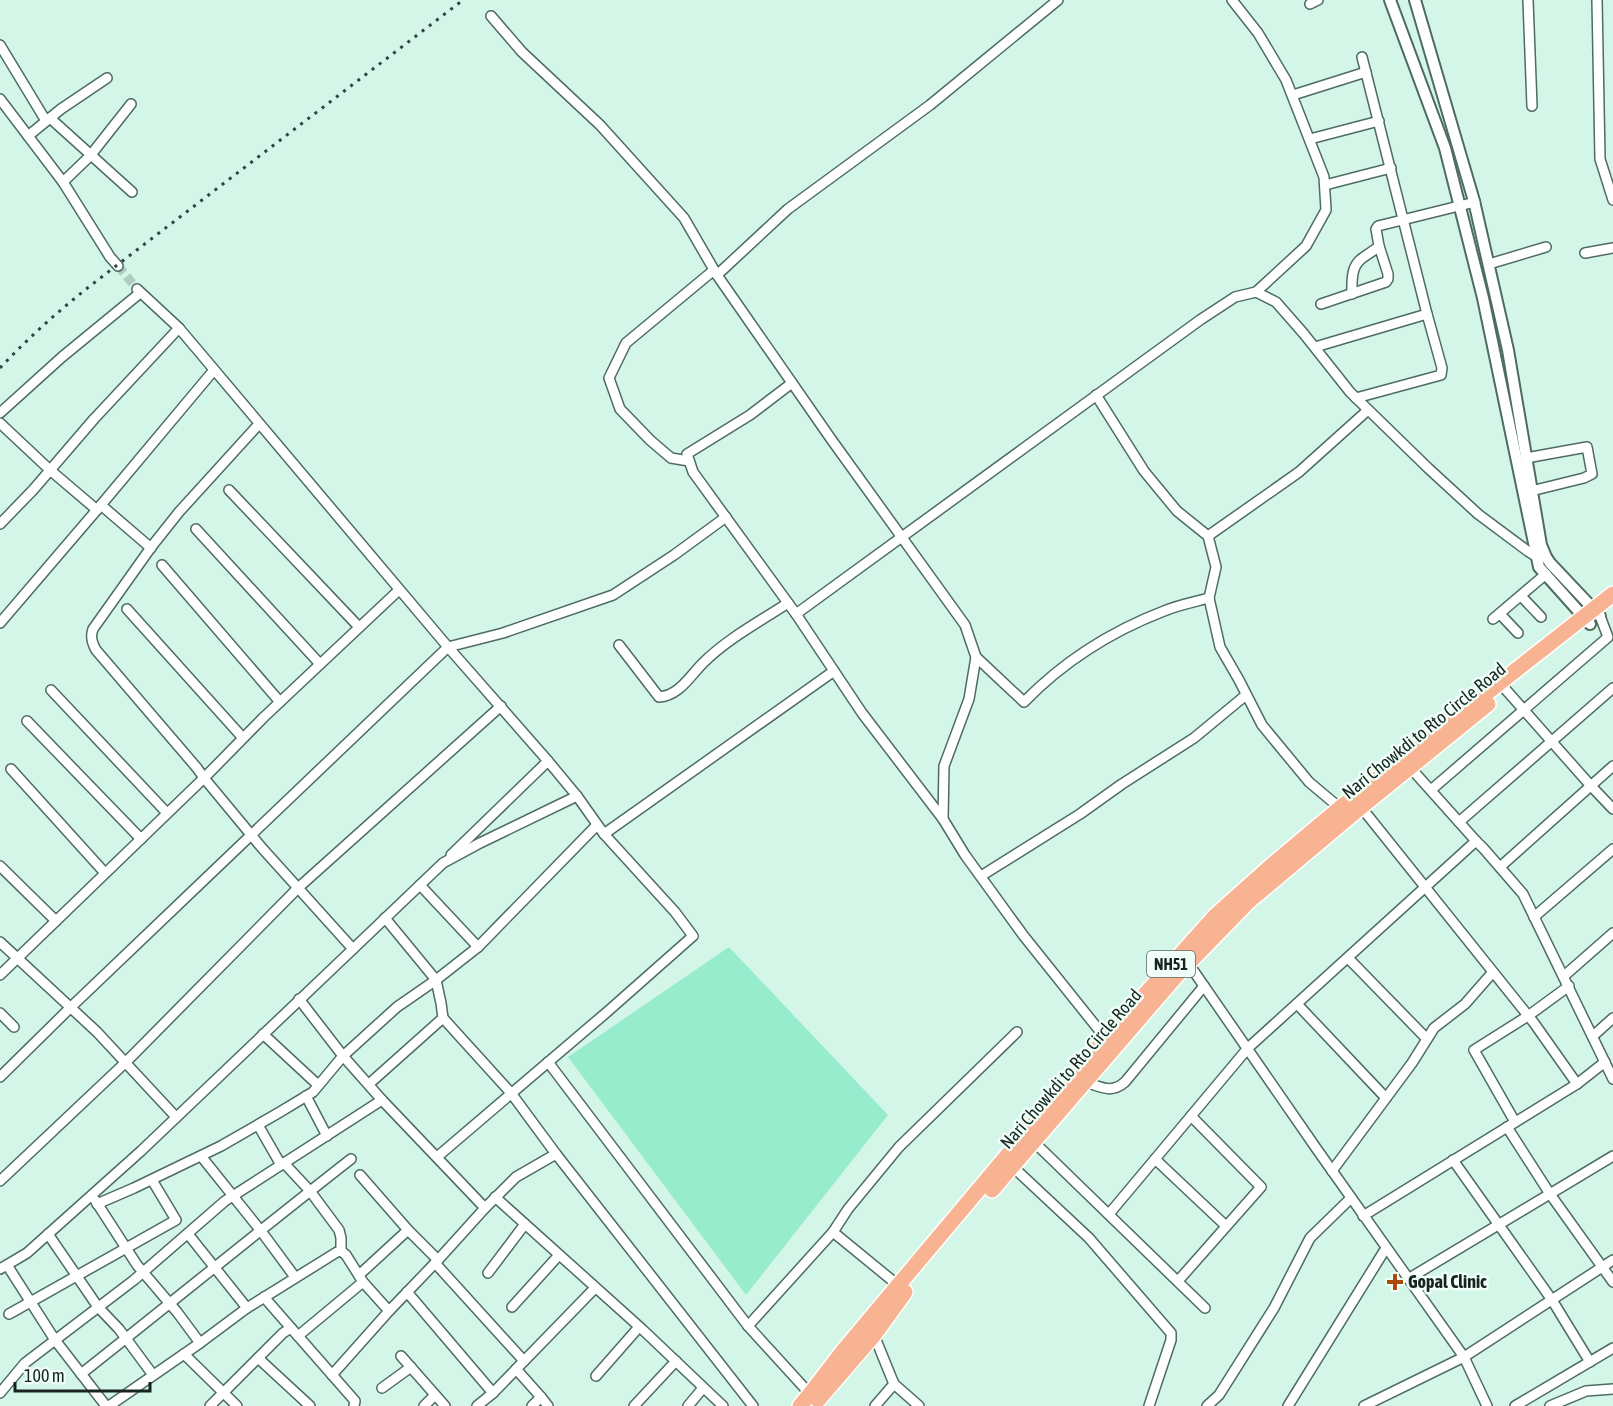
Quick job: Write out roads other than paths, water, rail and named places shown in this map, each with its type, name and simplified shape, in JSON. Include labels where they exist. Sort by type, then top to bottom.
[{"type":"highway","name":"NH51","points":[[1595,619],[1613,594]]},
{"type":"highway","name":"Nari Chowkdi to Rto Circle Road","points":[[812,1400],[874,1335],[906,1290],[1085,1082],[1109,1044],[1185,958],[1361,807],[1406,763],[1502,686],[1613,606]]},
{"type":"highway","name":"NH51","points":[[1185,958],[1216,915],[1272,865],[1340,808],[1406,763]]},
{"type":"highway","name":"NH51","points":[[800,1406],[812,1400],[843,1351],[1109,1044]]},
{"type":"street","points":[[689,461],[671,458],[620,409],[609,378],[626,343],[716,273],[788,209],[930,105],[1058,0]]},
{"type":"street","points":[[796,615],[1227,302],[1235,297],[1256,292],[1306,246],[1326,210],[1324,177],[1286,80],[1258,33],[1232,0]]},
{"type":"street","points":[[1390,0],[1445,148],[1541,545],[1539,567],[1595,619]]},
{"type":"street","points":[[1415,0],[1475,202],[1513,376],[1526,458],[1528,492]]},
{"type":"street","points":[[1528,0],[1532,106]]},
{"type":"street","points":[[1597,0],[1600,159],[1613,200]]},
{"type":"street","points":[[491,16],[522,52],[600,125],[684,218],[716,273],[965,625],[976,657],[1024,702],[1068,663],[1112,635],[1164,611],[1209,598]]},
{"type":"street","points":[[1,49],[48,120],[132,192]]},
{"type":"street","points":[[1356,398],[1441,375],[1442,368],[1426,314],[1362,57]]},
{"type":"street","points":[[1293,95],[1366,72]]},
{"type":"street","points":[[28,136],[68,104],[106,78]]},
{"type":"street","points":[[0,99],[63,182],[118,266]]},
{"type":"street","points":[[63,182],[90,156],[131,104]]},
{"type":"street","points":[[1310,139],[1379,121]]},
{"type":"street","points":[[1325,185],[1391,168]]},
{"type":"street","points":[[1321,304],[1386,282],[1388,279],[1376,230],[1378,226],[1475,202]]},
{"type":"street","points":[[1352,294],[1355,267],[1359,260],[1379,246]]},
{"type":"street","points":[[1489,264],[1546,247]]},
{"type":"street","points":[[1585,253],[1613,248]]},
{"type":"street","points":[[0,413],[139,291],[179,328],[399,590],[548,761],[604,834],[675,912],[693,936],[436,1157]]},
{"type":"street","points":[[1256,292],[1276,302],[1356,398],[1428,468],[1478,514],[1541,557],[1595,619],[1607,638],[1431,790]]},
{"type":"street","points":[[1315,347],[1426,314]]},
{"type":"street","points":[[0,524],[179,328]]},
{"type":"street","points":[[0,623],[214,370]]},
{"type":"street","points":[[1500,378],[1513,376]]},
{"type":"street","points":[[792,383],[750,415],[687,454],[693,472],[788,603],[862,713],[944,819],[965,855],[1023,935],[1109,1044]]},
{"type":"street","points":[[1096,395],[1152,479],[1177,511],[1208,536],[1216,567],[1209,598],[1220,647],[1262,725],[1309,782],[1340,808]]},
{"type":"street","points":[[1208,536],[1299,472],[1368,410]]},
{"type":"street","points":[[0,423],[50,470],[150,548]]},
{"type":"street","points":[[259,424],[179,512],[150,548],[93,629],[92,643],[251,835],[352,949]]},
{"type":"street","points":[[1526,458],[1587,447],[1592,474],[1528,492]]},
{"type":"street","points":[[229,490],[359,627]]},
{"type":"street","points":[[0,1077],[448,647],[503,633],[613,595],[726,517]]},
{"type":"street","points":[[196,529],[320,664]]},
{"type":"street","points":[[162,565],[280,702]]},
{"type":"street","points":[[1518,633],[1497,616],[1546,574]]},
{"type":"street","points":[[0,975],[280,702],[399,590]]},
{"type":"street","points":[[1521,596],[1541,617]]},
{"type":"street","points":[[619,645],[659,697],[665,697],[676,692],[704,662],[726,643],[788,603]]},
{"type":"street","points":[[127,609],[243,738]]},
{"type":"street","points":[[944,819],[944,766],[969,699],[976,657]]},
{"type":"street","points":[[604,834],[834,671]]},
{"type":"street","points":[[1502,686],[1613,808]]},
{"type":"street","points":[[1460,822],[1613,688]]},
{"type":"street","points":[[51,690],[167,813]]},
{"type":"street","points":[[981,876],[1194,738],[1246,695]]},
{"type":"street","points":[[0,1180],[126,1062],[298,888],[501,706]]},
{"type":"street","points":[[27,721],[141,839]]},
{"type":"street","points":[[341,1251],[247,1308],[108,1406],[55,1340],[3,1267],[27,1253],[48,1234],[95,1199],[176,1117],[548,761]]},
{"type":"street","points":[[1406,763],[1523,894],[1613,1079]]},
{"type":"street","points":[[1500,867],[1613,766]]},
{"type":"street","points":[[11,769],[105,873]]},
{"type":"street","points":[[443,863],[577,796]]},
{"type":"street","points":[[1361,807],[1528,1016],[1577,1084]]},
{"type":"street","points":[[95,1199],[152,1180],[201,1156],[313,1092],[343,1056],[397,1007],[478,947],[597,825]]},
{"type":"street","points":[[1109,1214],[1248,1048],[1476,841]]},
{"type":"street","points":[[1534,917],[1613,849]]},
{"type":"street","points":[[0,866],[56,921]]},
{"type":"street","points":[[420,885],[478,947]]},
{"type":"street","points":[[385,918],[436,980],[442,1018],[511,1092],[556,1154],[753,1406]]},
{"type":"street","points":[[1564,976],[1613,933]]},
{"type":"street","points":[[0,942],[97,1032],[176,1117]]},
{"type":"street","points":[[1185,958],[1363,1216],[1464,1357],[1487,1406]]},
{"type":"street","points":[[1348,958],[1427,1039]]},
{"type":"street","points":[[1332,1171],[1412,1064],[1434,1028],[1465,1004],[1493,972]]},
{"type":"street","points":[[1085,1082],[1111,1090],[1119,1087],[1204,986]]},
{"type":"street","points":[[1569,986],[1528,1016],[1474,1050],[1511,1124],[1550,1194],[1613,1282]]},
{"type":"street","points":[[299,999],[343,1056],[382,1100],[485,1208]]},
{"type":"street","points":[[1297,1004],[1386,1098]]},
{"type":"street","points":[[0,1013],[14,1027]]},
{"type":"street","points":[[369,1084],[442,1018]]},
{"type":"street","points":[[1593,1036],[1613,1018]]},
{"type":"street","points":[[748,1326],[833,1232],[848,1209],[898,1147],[1017,1032]]},
{"type":"street","points":[[263,1034],[318,1086]]},
{"type":"street","points":[[548,1062],[748,1326],[812,1400]]},
{"type":"street","points":[[1363,1216],[1577,1084],[1605,1062]]},
{"type":"street","points":[[306,1096],[327,1136]]},
{"type":"street","points":[[0,1393],[34,1355],[143,1272],[225,1201],[382,1100]]},
{"type":"street","points":[[1178,1281],[1261,1187],[1191,1116]]},
{"type":"street","points":[[258,1125],[283,1164],[310,1191],[339,1230],[341,1251]]},
{"type":"street","points":[[1034,1142],[1205,1308]]},
{"type":"street","points":[[332,1375],[495,1197],[516,1177],[556,1154]]},
{"type":"street","points":[[201,1156],[295,1277]]},
{"type":"street","points":[[1408,1279],[1613,1156]]},
{"type":"street","points":[[81,1374],[351,1159]]},
{"type":"street","points":[[1155,1159],[1226,1226]]},
{"type":"street","points":[[1453,1160],[1552,1300],[1590,1362]]},
{"type":"street","points":[[1012,1166],[1089,1238],[1171,1333],[1171,1340],[1149,1406]]},
{"type":"street","points":[[360,1175],[524,1361]]},
{"type":"street","points":[[152,1180],[187,1235],[247,1308]]},
{"type":"street","points":[[495,1197],[723,1406]]},
{"type":"street","points":[[1208,1406],[1219,1395],[1274,1308],[1310,1238],[1351,1198]]},
{"type":"street","points":[[95,1199],[143,1272],[200,1343]]},
{"type":"street","points":[[9,1314],[176,1220]]},
{"type":"street","points":[[488,1273],[525,1224]]},
{"type":"street","points":[[298,1336],[361,1278],[408,1230]]},
{"type":"street","points":[[833,1232],[898,1286]]},
{"type":"street","points":[[48,1234],[98,1307],[153,1375]]},
{"type":"street","points":[[1288,1406],[1386,1248]]},
{"type":"street","points":[[341,1251],[389,1311]]},
{"type":"street","points":[[512,1307],[559,1255]]},
{"type":"street","points":[[1364,1406],[1464,1357],[1613,1260]]},
{"type":"street","points":[[477,1406],[493,1393],[595,1288]]},
{"type":"street","points":[[408,1292],[493,1393]]},
{"type":"street","points":[[264,1297],[355,1401],[354,1406]]},
{"type":"street","points":[[596,1376],[639,1327]]},
{"type":"street","points":[[210,1406],[283,1333],[291,1328]]},
{"type":"street","points":[[874,1335],[894,1384],[919,1406]]},
{"type":"street","points":[[1515,1406],[1613,1348]]},
{"type":"street","points":[[184,1354],[237,1406]]},
{"type":"street","points":[[401,1356],[445,1406]]},
{"type":"street","points":[[258,1358],[310,1406]]},
{"type":"street","points":[[634,1406],[676,1361]]},
{"type":"street","points":[[382,1388],[411,1367]]},
{"type":"street","points":[[516,1369],[548,1406]]},
{"type":"street","points":[[875,1406],[894,1384]]},
{"type":"street","points":[[688,1406],[703,1388]]},
{"type":"street","points":[[1550,1406],[1586,1391],[1613,1389]]},
{"type":"street","points":[[423,1406],[435,1395]]},
{"type":"street","points":[[532,1406],[541,1397]]},
{"type":"tunnel","points":[[118,266],[137,289]]},
{"type":"railway","points":[[0,368],[36,332],[86,289],[463,0]]},
{"type":"place","name":"Gopal Clinic","points":[[1395,1282]]}]
